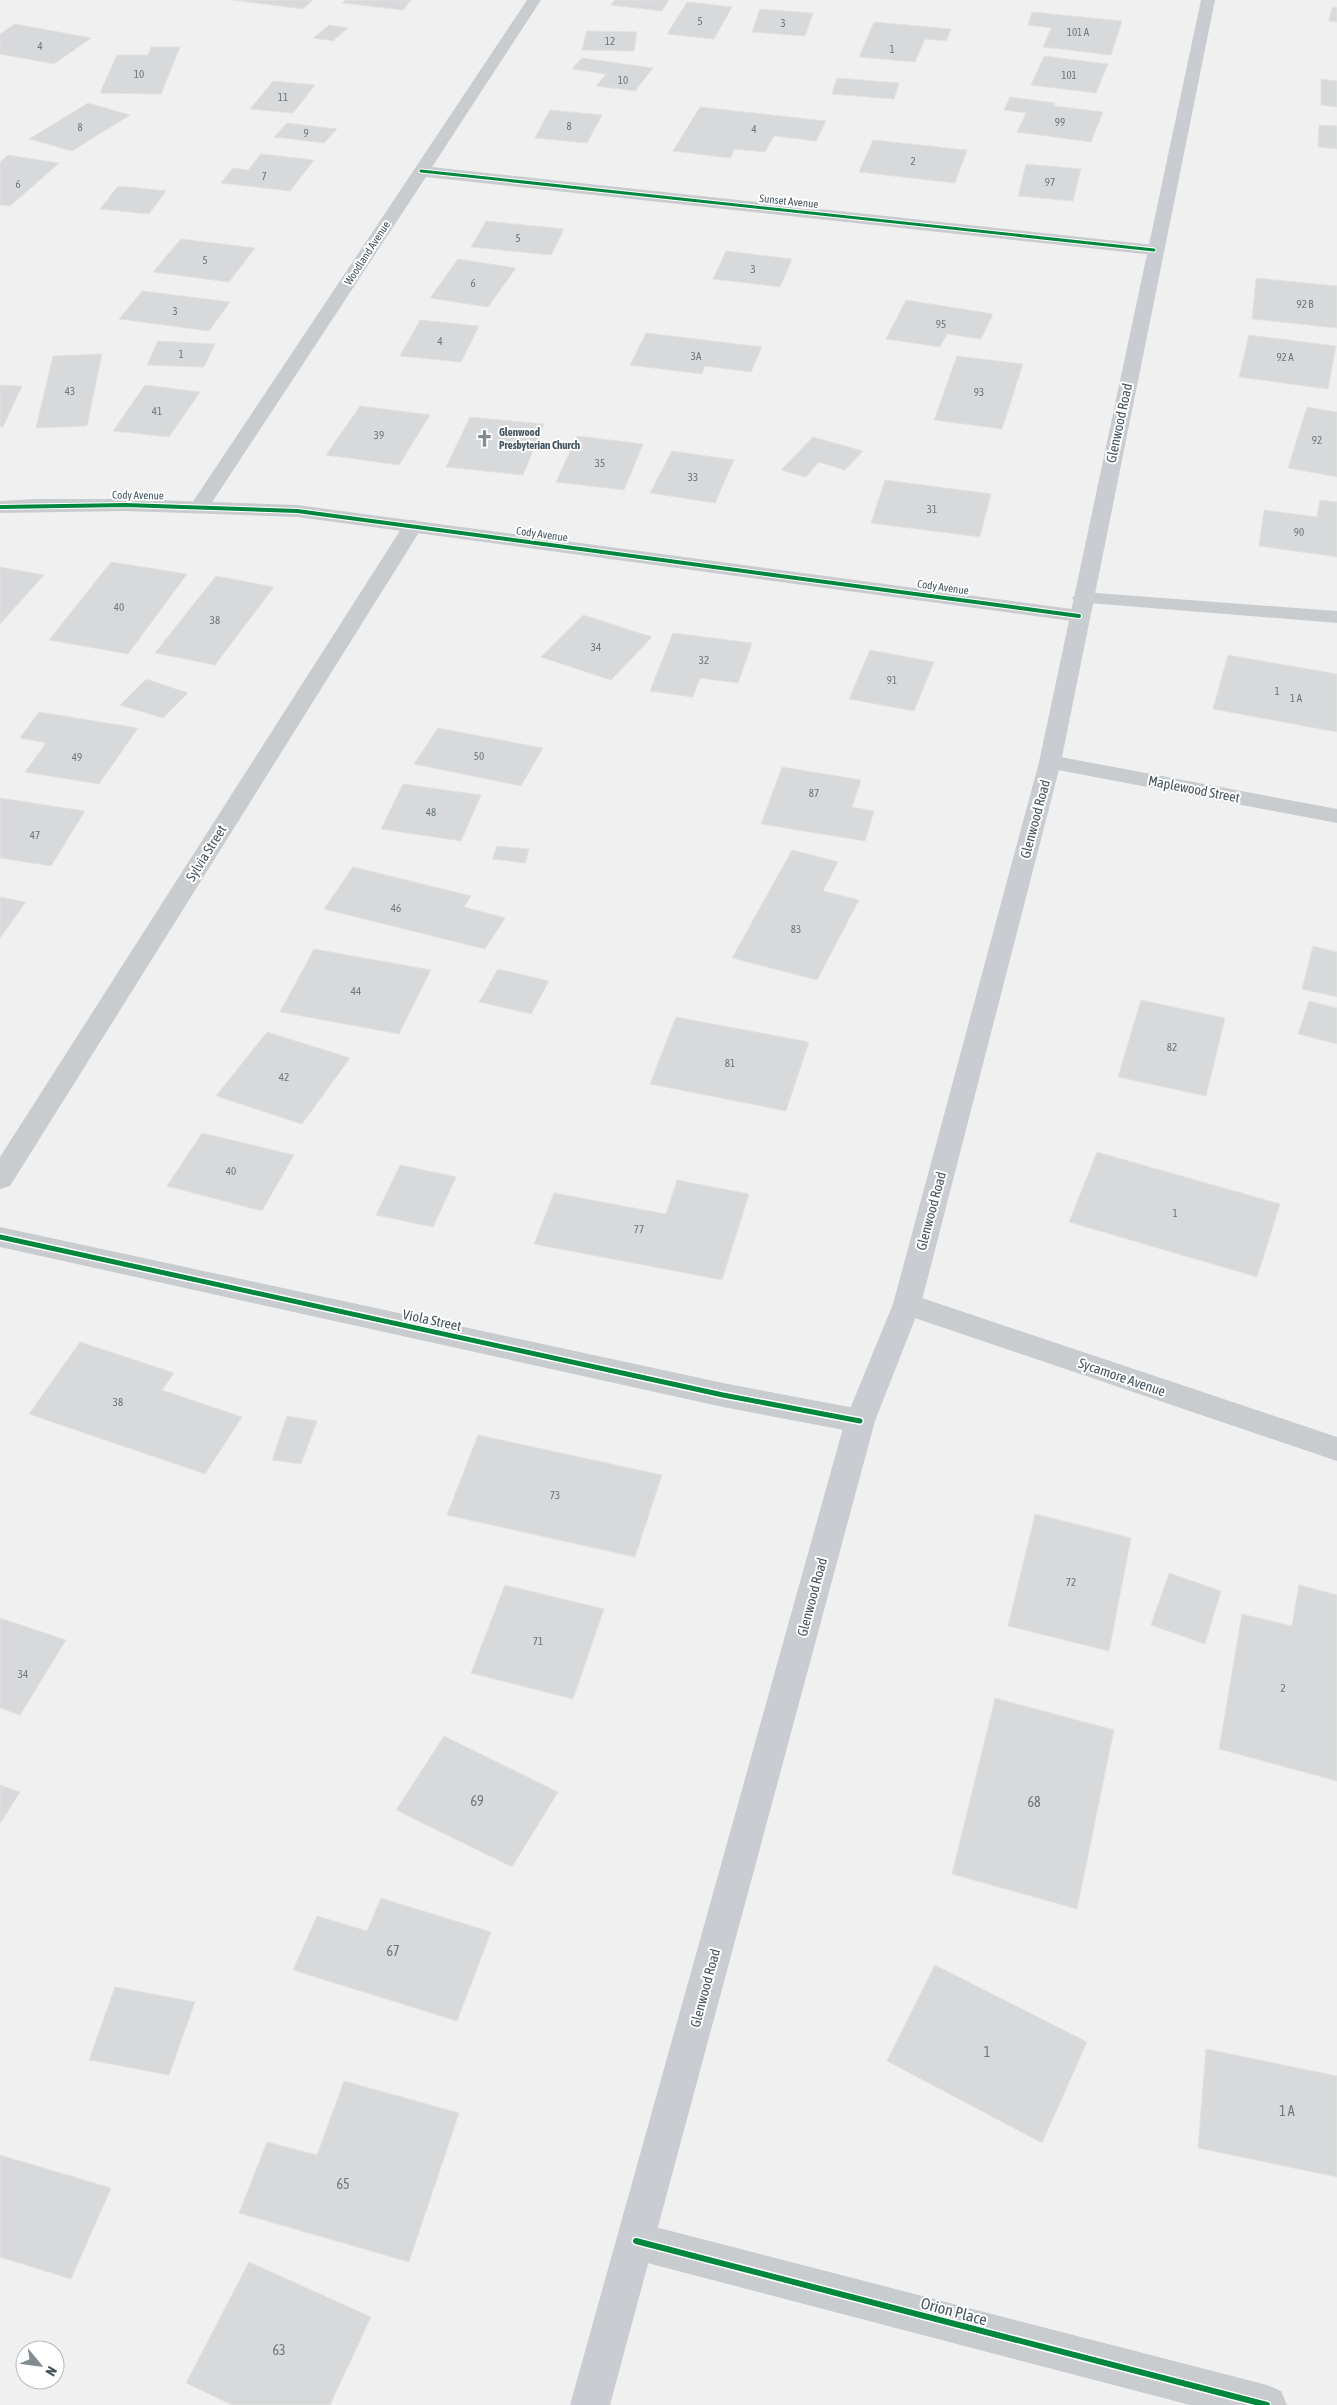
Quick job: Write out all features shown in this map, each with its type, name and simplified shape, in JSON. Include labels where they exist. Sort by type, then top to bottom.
[{"type":"main road","name":"Glenwood Road","points":[[590,2405],[860,1420],[907,1304],[1050,762],[1154,250],[1208,0]]},
{"type":"street","name":"Woodland Avenue","points":[[200,506],[534,0]]},
{"type":"street","name":"Sunset Avenue","points":[[421,171],[1154,250]]},
{"type":"street","name":"Cody Avenue","points":[[0,507],[35,504],[200,506],[296,511],[1081,607],[1337,617]]},
{"type":"street","name":"Sylvia Street","points":[[0,1179],[413,526]]},
{"type":"street","name":"Maplewood Street","points":[[1050,762],[1337,816]]},
{"type":"street","name":"Viola Street","points":[[0,1238],[723,1395],[860,1420]]},
{"type":"street","name":"Sycamore Avenue","points":[[907,1304],[1337,1449]]},
{"type":"street","name":"Orion Place","points":[[636,2241],[1267,2405]]},
{"type":"building","points":[[233,0],[313,0],[303,9]]},
{"type":"building","points":[[346,0],[411,0],[403,10],[342,3]]},
{"type":"building","points":[[615,0],[669,0],[662,11],[611,5]]},
{"type":"building","points":[[687,2],[732,7],[714,39],[667,34]]},
{"type":"building","points":[[1332,7],[1337,8],[1337,22],[1329,21]]},
{"type":"building","points":[[760,9],[813,13],[805,36],[752,32]]},
{"type":"building","points":[[1032,12],[1122,21],[1111,55],[1043,47],[1051,28],[1028,25]]},
{"type":"building","points":[[874,22],[951,29],[946,41],[925,39],[915,62],[859,57]]},
{"type":"building","points":[[15,24],[91,38],[54,64],[0,54],[0,34]]},
{"type":"building","points":[[329,25],[348,28],[333,41],[313,38]]},
{"type":"building","points":[[587,31],[637,32],[634,51],[582,50]]},
{"type":"building","points":[[151,47],[180,47],[161,94],[100,93],[117,55],[148,55]]},
{"type":"building","points":[[1044,56],[1108,64],[1096,93],[1031,85]]},
{"type":"building","points":[[582,58],[653,68],[635,91],[596,86],[606,74],[572,69]]},
{"type":"building","points":[[837,78],[899,83],[894,99],[832,94]]},
{"type":"building","points":[[1321,79],[1337,81],[1337,107],[1321,105]]},
{"type":"building","points":[[273,81],[315,85],[293,113],[250,109]]},
{"type":"building","points":[[1010,97],[1055,103],[1054,106],[1103,112],[1091,142],[1017,132],[1026,113],[1004,110]]},
{"type":"building","points":[[88,103],[130,115],[72,151],[29,139]]},
{"type":"building","points":[[700,107],[826,121],[816,141],[774,136],[765,152],[735,149],[730,158],[673,151]]},
{"type":"building","points":[[550,110],[602,115],[587,143],[535,138]]},
{"type":"building","points":[[287,123],[337,129],[324,143],[274,137]]},
{"type":"building","points":[[1319,125],[1337,126],[1337,149],[1318,147]]},
{"type":"building","points":[[873,140],[967,150],[955,183],[859,172]]},
{"type":"building","points":[[261,154],[314,160],[290,191],[221,183],[233,168],[248,170]]},
{"type":"building","points":[[8,155],[59,163],[10,206],[0,205],[0,162]]},
{"type":"building","points":[[1026,164],[1081,169],[1073,201],[1018,196]]},
{"type":"building","points":[[118,186],[166,191],[149,214],[100,209]]},
{"type":"building","points":[[486,221],[564,229],[551,255],[471,247]]},
{"type":"building","points":[[181,239],[255,248],[229,282],[153,272]]},
{"type":"building","points":[[726,251],[792,259],[780,287],[713,279]]},
{"type":"building","points":[[458,259],[516,268],[488,307],[430,298]]},
{"type":"building","points":[[1256,278],[1337,286],[1337,328],[1252,319]]},
{"type":"building","points":[[142,291],[230,302],[209,331],[119,319]]},
{"type":"building","points":[[906,300],[993,314],[981,339],[947,334],[940,347],[886,339]]},
{"type":"building","points":[[420,320],[479,326],[461,362],[400,356]]},
{"type":"building","points":[[646,333],[762,347],[751,372],[705,366],[702,374],[630,365]]},
{"type":"building","points":[[1249,335],[1336,346],[1328,389],[1239,377]]},
{"type":"building","points":[[158,341],[215,344],[204,367],[147,365]]},
{"type":"building","points":[[102,354],[87,426],[36,428],[53,356]]},
{"type":"building","points":[[957,356],[1023,364],[1002,429],[934,420]]},
{"type":"building","points":[[0,385],[22,386],[3,427],[0,427]]},
{"type":"building","points":[[145,385],[200,392],[169,437],[113,431]]},
{"type":"building","points":[[360,406],[430,415],[399,465],[326,455]]},
{"type":"building","points":[[1307,407],[1337,412],[1337,477],[1288,468]]},
{"type":"building","points":[[470,417],[544,424],[523,475],[446,467]]},
{"type":"building","points":[[577,436],[643,444],[624,490],[556,482]]},
{"type":"building","points":[[813,437],[863,451],[845,470],[819,462],[806,477],[781,470]]},
{"type":"building","points":[[672,451],[734,460],[715,503],[650,493]]},
{"type":"building","points":[[885,480],[991,494],[980,537],[871,523]]},
{"type":"building","points":[[1320,500],[1337,502],[1337,557],[1259,546],[1264,510],[1317,517]]},
{"type":"building","points":[[111,562],[187,574],[128,654],[49,640]]},
{"type":"building","points":[[0,567],[44,575],[0,624]]},
{"type":"building","points":[[216,576],[274,587],[215,665],[155,653]]},
{"type":"building","points":[[583,615],[652,637],[611,680],[541,657]]},
{"type":"building","points":[[673,633],[752,643],[738,683],[700,678],[693,697],[650,691]]},
{"type":"building","points":[[870,650],[934,662],[914,711],[849,699]]},
{"type":"building","points":[[1228,655],[1337,674],[1337,732],[1213,709]]},
{"type":"building","points":[[146,679],[188,693],[163,718],[120,705]]},
{"type":"building","points":[[39,712],[138,728],[99,784],[25,772],[46,743],[20,738]]},
{"type":"building","points":[[438,728],[543,748],[521,786],[414,764]]},
{"type":"building","points":[[782,767],[861,780],[852,807],[874,811],[865,841],[761,824]]},
{"type":"building","points":[[403,784],[481,795],[461,841],[381,829]]},
{"type":"building","points":[[0,798],[85,811],[51,866],[0,858]]},
{"type":"building","points":[[497,846],[529,849],[525,863],[492,859]]},
{"type":"building","points":[[792,850],[838,862],[823,891],[859,900],[817,980],[732,958]]},
{"type":"building","points":[[353,867],[471,896],[464,907],[505,918],[485,949],[324,909]]},
{"type":"building","points":[[0,897],[26,902],[0,938]]},
{"type":"building","points":[[1313,946],[1337,952],[1337,997],[1302,989]]},
{"type":"building","points":[[314,949],[431,970],[399,1034],[280,1012]]},
{"type":"building","points":[[498,969],[549,981],[531,1014],[479,1002]]},
{"type":"building","points":[[1141,1000],[1225,1018],[1206,1096],[1118,1077]]},
{"type":"building","points":[[1309,1001],[1337,1008],[1337,1044],[1298,1034]]},
{"type":"building","points":[[676,1017],[809,1042],[786,1111],[650,1084]]},
{"type":"building","points":[[267,1032],[350,1058],[302,1124],[216,1096]]},
{"type":"building","points":[[202,1133],[294,1155],[262,1211],[167,1186]]},
{"type":"building","points":[[1097,1152],[1280,1204],[1257,1277],[1069,1222]]},
{"type":"building","points":[[400,1165],[456,1177],[433,1227],[376,1215]]},
{"type":"building","points":[[677,1180],[749,1194],[722,1280],[534,1244],[554,1193],[666,1214]]},
{"type":"building","points":[[80,1342],[174,1373],[162,1390],[242,1417],[205,1474],[29,1414]]},
{"type":"building","points":[[287,1416],[317,1421],[301,1464],[272,1460]]},
{"type":"building","points":[[478,1435],[662,1475],[635,1557],[447,1515]]},
{"type":"building","points":[[1035,1514],[1131,1538],[1109,1651],[1008,1626]]},
{"type":"building","points":[[1169,1573],[1221,1591],[1205,1644],[1151,1625]]},
{"type":"building","points":[[505,1585],[604,1609],[573,1699],[471,1673]]},
{"type":"building","points":[[1299,1585],[1337,1595],[1337,1781],[1219,1749],[1242,1614],[1292,1626]]},
{"type":"building","points":[[0,1618],[66,1640],[20,1715],[0,1708]]},
{"type":"building","points":[[995,1698],[1114,1730],[1077,1909],[952,1874]]},
{"type":"building","points":[[444,1736],[558,1792],[512,1867],[396,1810]]},
{"type":"building","points":[[0,1785],[20,1792],[0,1824]]},
{"type":"building","points":[[381,1898],[491,1932],[457,2021],[293,1970],[317,1916],[367,1931]]},
{"type":"building","points":[[935,1965],[1087,2042],[1042,2143],[887,2061]]},
{"type":"building","points":[[115,1987],[195,2002],[169,2075],[89,2060]]},
{"type":"building","points":[[1206,2049],[1337,2076],[1337,2177],[1198,2148]]},
{"type":"building","points":[[344,2081],[459,2113],[409,2262],[239,2213],[267,2142],[317,2155]]},
{"type":"building","points":[[0,2155],[111,2188],[71,2279],[0,2257]]},
{"type":"building","points":[[249,2262],[371,2317],[330,2405],[232,2405],[186,2383]]},
{"type":"cycle path","points":[[421,171],[1154,250]]},
{"type":"cycle path","points":[[0,507],[126,505],[297,511],[1079,616]]},
{"type":"cycle path","points":[[0,1237],[723,1395],[860,1421]]},
{"type":"cycle path","points":[[636,2241],[1267,2405]]},
{"type":"place","name":"Glenwood Presbyterian Church","points":[[485,438]]}]
